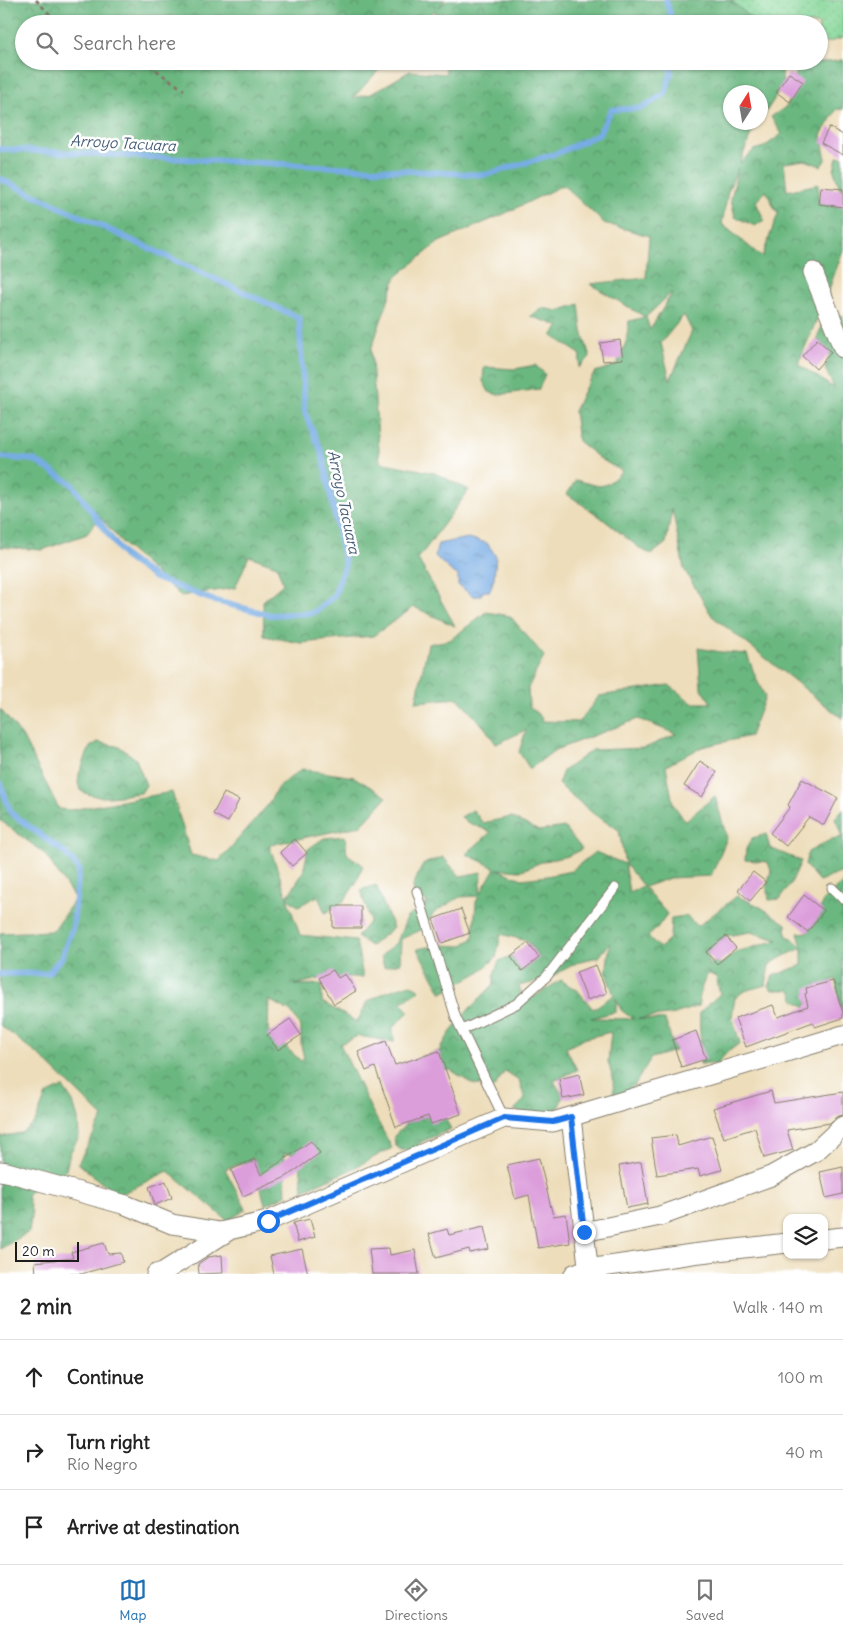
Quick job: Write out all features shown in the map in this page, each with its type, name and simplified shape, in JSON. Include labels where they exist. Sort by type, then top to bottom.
[{"type":"street","points":[[813,272],[843,348]]},
{"type":"street","points":[[0,1171],[126,1205],[172,1224],[220,1232],[268,1221],[504,1118],[553,1122],[843,1035]]},
{"type":"street","points":[[571,1117],[584,1232],[583,1272],[692,1254],[783,1243]]},
{"type":"street","points":[[584,1232],[660,1216],[771,1176],[816,1151],[843,1126]]},
{"type":"street","points":[[156,1274],[163,1272],[229,1230]]},
{"type":"street","points":[[828,1239],[843,1237]]},
{"type":"lane","points":[[462,1030],[516,1004],[546,976],[615,888]]},
{"type":"lane","points":[[832,888],[843,899]]},
{"type":"lane","points":[[417,891],[456,1018],[504,1118]]},
{"type":"path","points":[[36,0],[50,15]]},
{"type":"path","points":[[156,70],[184,90]]},
{"type":"green space","points":[[0,0],[445,0],[439,7],[448,0],[728,0],[748,15],[436,15],[435,10],[430,15],[15,15],[15,70],[379,70],[353,98],[371,94],[410,71],[446,74],[445,70],[781,70],[783,85],[768,109],[768,85],[723,85],[723,130],[754,130],[740,163],[754,150],[764,147],[782,134],[771,117],[787,106],[796,72],[798,70],[828,70],[828,62],[843,59],[843,110],[837,109],[821,135],[826,159],[821,166],[805,160],[784,163],[787,191],[818,184],[819,204],[843,207],[843,250],[827,295],[798,364],[834,388],[825,368],[831,352],[817,339],[822,325],[843,315],[843,719],[712,616],[684,569],[672,509],[666,543],[652,554],[642,550],[599,516],[567,494],[576,480],[601,486],[610,482],[622,471],[602,460],[578,441],[574,411],[595,372],[617,365],[626,342],[629,321],[645,317],[590,284],[646,278],[649,236],[604,223],[563,185],[504,214],[439,242],[396,277],[371,350],[380,462],[435,473],[469,490],[418,559],[455,626],[414,607],[373,636],[301,643],[264,636],[263,601],[283,584],[277,566],[249,556],[235,588],[181,596],[126,547],[100,517],[87,534],[42,550],[0,547]],"holes":[[[738,168],[731,199],[735,217],[755,226],[764,220],[756,202],[766,191],[776,211],[779,211],[762,257],[722,224],[728,191]],[[672,293],[650,330],[646,317]],[[684,315],[692,331],[670,380],[661,343]]]},
{"type":"green space","points":[[728,0],[843,0],[843,38],[828,42],[828,15],[748,15]]},
{"type":"green space","points":[[837,157],[843,157],[843,192],[840,189],[834,171]]},
{"type":"green space","points":[[579,304],[582,331],[590,357],[579,368],[580,354],[552,336],[559,326],[530,316],[543,308],[558,311]]},
{"type":"green space","points":[[535,365],[545,374],[539,389],[498,395],[489,392],[483,381],[484,367],[515,369]]},
{"type":"green space","points":[[486,612],[510,616],[544,656],[528,688],[529,706],[542,718],[540,721],[579,722],[599,696],[669,685],[692,703],[711,703],[701,687],[698,648],[747,654],[765,697],[750,736],[702,747],[666,766],[673,804],[685,821],[715,796],[727,838],[711,876],[670,878],[644,887],[667,914],[657,928],[648,936],[660,948],[670,938],[671,918],[686,916],[698,926],[737,896],[759,906],[786,924],[787,937],[791,937],[802,947],[798,933],[808,932],[819,917],[822,902],[843,882],[843,1014],[835,979],[810,992],[806,1007],[794,1000],[793,993],[789,990],[772,990],[769,986],[773,976],[802,965],[802,948],[769,965],[766,985],[744,991],[735,998],[732,1016],[740,1043],[725,1054],[718,1064],[700,1064],[700,1012],[720,994],[716,977],[708,973],[702,986],[698,1006],[675,1014],[638,1019],[665,1020],[675,1051],[651,1058],[634,1086],[614,1103],[613,1079],[608,1062],[611,1032],[586,1038],[566,1048],[577,1070],[554,1081],[563,1096],[553,1122],[514,1110],[525,1099],[519,1080],[505,1071],[494,1088],[472,1084],[451,1070],[435,1070],[418,1058],[439,1051],[450,1033],[469,1009],[494,984],[494,974],[499,961],[511,956],[522,971],[539,957],[527,941],[501,934],[496,958],[478,973],[442,993],[417,949],[441,945],[462,946],[473,938],[476,902],[479,896],[460,897],[435,912],[421,930],[401,939],[400,963],[384,967],[381,956],[397,942],[407,917],[428,903],[414,895],[413,886],[423,864],[443,857],[460,876],[482,872],[480,894],[495,868],[466,854],[491,832],[467,822],[461,817],[473,810],[483,823],[511,817],[539,831],[564,827],[582,849],[568,856],[544,861],[520,871],[497,869],[522,879],[571,871],[595,852],[625,864],[619,830],[595,815],[558,784],[563,771],[592,750],[645,748],[676,734],[638,719],[555,750],[530,769],[519,752],[526,730],[496,744],[485,728],[458,698],[416,702],[428,644],[450,640]],"holes":[[[625,866],[643,886],[629,893]],[[751,932],[778,940],[736,952],[721,964],[712,962],[709,967],[707,952],[726,936]],[[610,943],[606,974],[614,995],[593,1009],[579,992],[561,980],[524,1003],[519,986],[547,979],[580,961],[599,957]],[[616,998],[621,1010],[633,1019],[591,1018],[616,1012]]]},
{"type":"green space","points":[[0,709],[22,736],[59,809],[71,810],[172,792],[191,855],[219,861],[267,806],[278,787],[302,769],[354,777],[387,797],[360,826],[269,845],[287,897],[303,873],[308,849],[324,838],[345,836],[347,854],[363,865],[356,883],[344,901],[325,913],[318,896],[298,906],[287,898],[300,935],[356,941],[363,977],[327,977],[294,985],[322,984],[322,1002],[357,1022],[367,1002],[386,992],[410,984],[420,990],[401,1003],[409,1012],[393,1027],[394,1042],[358,1036],[340,1044],[392,1148],[348,1171],[303,1190],[299,1154],[284,1153],[286,1195],[265,1205],[254,1159],[225,1169],[246,1209],[228,1221],[168,1171],[117,1196],[78,1163],[103,1117],[41,1057],[0,1025],[0,933],[53,931],[75,899],[45,854],[0,820]],"holes":[[[269,1000],[291,1012],[301,1028],[301,1045],[304,1058],[301,1061],[268,1031]]]},
{"type":"green space","points":[[98,742],[120,747],[136,759],[146,785],[141,793],[104,797],[81,791],[78,783],[79,774],[90,747]]},
{"type":"green space","points":[[843,809],[843,872],[819,881],[805,865],[808,852],[832,839],[842,837],[835,818]]},
{"type":"green space","points":[[766,834],[770,848],[801,861],[791,883],[780,899],[769,900],[767,885],[771,871],[768,862],[745,860],[746,849],[752,838]]},
{"type":"green space","points":[[376,885],[393,928],[371,946],[357,937],[370,921],[361,890]]},
{"type":"green space","points":[[63,1087],[73,1102],[78,1119],[79,1137],[70,1153],[66,1170],[54,1183],[36,1180],[27,1196],[32,1213],[29,1232],[0,1249],[0,1137],[21,1133],[35,1122],[46,1095]]},
{"type":"green space","points":[[441,1111],[451,1129],[421,1142],[415,1150],[401,1150],[395,1145],[394,1136],[407,1123]]},
{"type":"water","points":[[468,538],[487,543],[496,556],[494,578],[490,591],[484,591],[480,596],[473,596],[458,585],[458,575],[452,572],[435,556],[438,544]]},
{"type":"building","points":[[789,73],[803,82],[790,102],[776,92]]},
{"type":"building","points":[[829,127],[843,135],[843,155],[821,143]]},
{"type":"building","points":[[821,187],[843,189],[843,207],[819,204]]},
{"type":"building","points":[[817,339],[831,352],[816,369],[802,356]]},
{"type":"building","points":[[620,340],[623,359],[603,361],[600,343]]},
{"type":"building","points":[[700,761],[717,772],[702,797],[684,786]]},
{"type":"building","points":[[802,779],[838,798],[824,825],[809,817],[786,846],[770,833],[790,807],[788,805]]},
{"type":"building","points":[[224,793],[239,800],[228,822],[213,814]]},
{"type":"building","points":[[295,839],[307,853],[292,866],[280,852]]},
{"type":"building","points":[[753,872],[766,882],[750,901],[738,890]]},
{"type":"building","points":[[804,895],[824,911],[808,932],[788,917]]},
{"type":"building","points":[[333,906],[361,906],[361,928],[333,928]]},
{"type":"building","points":[[461,909],[470,933],[442,943],[433,919]]},
{"type":"building","points":[[726,936],[736,948],[717,964],[706,952]]},
{"type":"building","points":[[528,943],[539,958],[522,971],[511,956]]},
{"type":"building","points":[[596,965],[607,993],[587,1000],[576,972]]},
{"type":"building","points":[[333,970],[338,978],[345,974],[356,991],[334,1004],[319,978]]},
{"type":"building","points":[[833,981],[843,1018],[815,1027],[813,1022],[746,1047],[735,1018],[773,1005],[778,1017],[808,1006],[805,994],[807,993],[806,988]]},
{"type":"building","points":[[290,1019],[301,1035],[278,1050],[267,1035]]},
{"type":"building","points":[[696,1031],[706,1059],[681,1067],[672,1040]]},
{"type":"building","points":[[386,1041],[395,1065],[439,1051],[461,1114],[431,1124],[428,1116],[396,1127],[375,1067],[366,1071],[358,1052]]},
{"type":"building","points":[[579,1074],[584,1095],[563,1099],[559,1079]]},
{"type":"building","points":[[771,1091],[774,1103],[843,1092],[843,1115],[836,1117],[830,1123],[787,1130],[793,1150],[764,1158],[755,1128],[724,1138],[713,1108]]},
{"type":"building","points":[[676,1135],[678,1146],[712,1136],[722,1170],[700,1176],[698,1169],[657,1175],[651,1138]]},
{"type":"building","points":[[311,1141],[320,1153],[286,1177],[243,1196],[231,1170],[254,1159],[261,1175]]},
{"type":"building","points":[[539,1158],[553,1216],[566,1214],[570,1243],[538,1248],[529,1195],[515,1199],[507,1165]]},
{"type":"building","points":[[641,1162],[648,1204],[627,1208],[619,1166]]},
{"type":"building","points":[[843,1167],[843,1194],[826,1198],[820,1172]]},
{"type":"building","points":[[166,1181],[172,1198],[155,1205],[149,1187]]},
{"type":"building","points":[[310,1219],[315,1237],[298,1242],[293,1223]]},
{"type":"building","points":[[484,1227],[489,1249],[470,1253],[469,1249],[436,1258],[429,1234],[447,1229],[449,1235]]},
{"type":"building","points":[[104,1243],[108,1254],[121,1253],[123,1262],[81,1274],[36,1274],[35,1262],[73,1258],[71,1252]]},
{"type":"building","points":[[389,1248],[390,1255],[415,1250],[419,1274],[372,1274],[369,1249]]},
{"type":"building","points":[[302,1249],[308,1274],[274,1274],[270,1256]]},
{"type":"building","points":[[222,1255],[223,1273],[199,1274],[198,1264],[208,1257]]},
{"type":"waterway","name":"Arroyo Tacuara","points":[[666,0],[670,15]]},
{"type":"waterway","name":"Arroyo Tacuara","points":[[0,149],[485,175],[558,153],[599,134],[611,110],[642,108],[665,94],[671,70]]},
{"type":"waterway","name":"Arroyo Tacuara","points":[[0,179],[299,318],[305,413],[322,453],[345,564],[334,596],[313,613],[271,615],[215,601],[155,578],[124,556],[72,484],[34,460],[0,457]]},
{"type":"waterway","name":"Arroyo Tacuara","points":[[0,783],[11,813],[65,853],[79,869],[73,926],[62,957],[48,973],[0,974]]},
{"type":"route","points":[[268,1221],[504,1118],[553,1122],[571,1117],[584,1232]]}]
